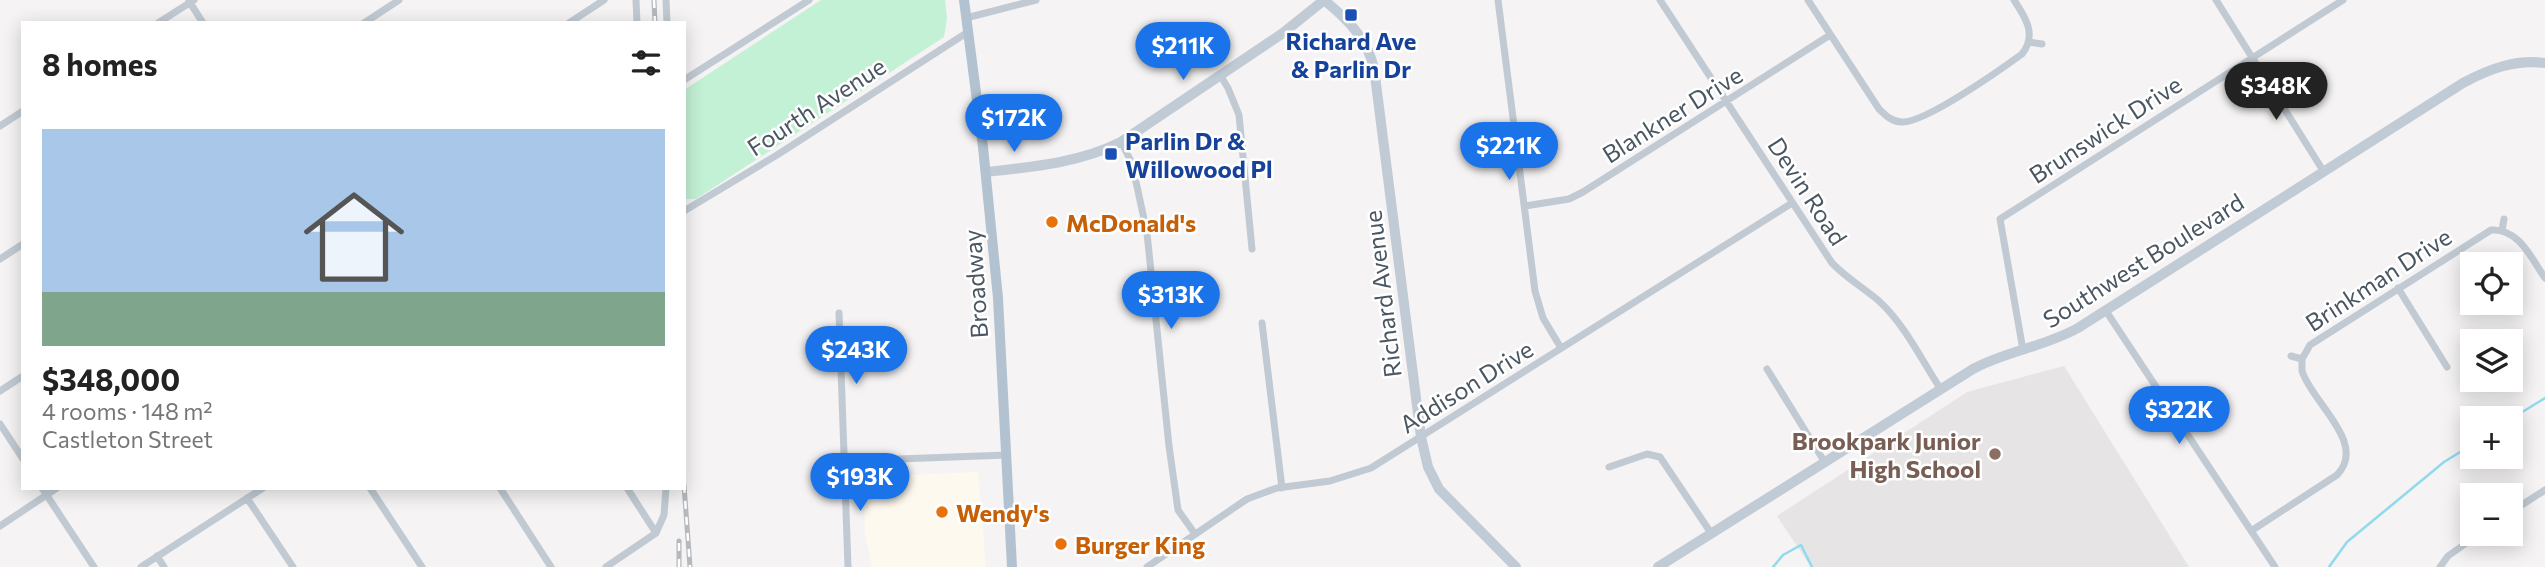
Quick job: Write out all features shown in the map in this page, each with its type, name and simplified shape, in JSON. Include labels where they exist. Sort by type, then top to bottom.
[{"type":"main road","name":"Broadway","points":[[964,0],[986,172],[998,298],[1012,567]]},
{"type":"street","points":[[367,21],[399,0]]},
{"type":"street","points":[[572,21],[604,0]]},
{"type":"street","points":[[636,0],[637,21]]},
{"type":"street","points":[[666,0],[667,21]]},
{"type":"street","points":[[686,79],[810,0]]},
{"type":"street","points":[[966,18],[1036,0]]},
{"type":"street","points":[[986,172],[1092,155],[1121,142],[1283,33],[1324,0]]},
{"type":"street","name":"Richard Avenue","points":[[1324,0],[1360,35],[1374,68],[1421,437],[1428,467],[1439,489],[1516,567]]},
{"type":"street","points":[[1498,0],[1539,306],[1561,348]]},
{"type":"street","name":"Devin Road","points":[[1660,0],[1791,203],[1839,271],[1880,302],[1892,315],[1940,388]]},
{"type":"street","points":[[1808,0],[1879,109],[1888,118],[1900,123],[1925,116],[2022,54],[2029,42],[2029,29],[2014,0]]},
{"type":"street","points":[[2216,0],[2324,172]]},
{"type":"street","name":"Brunswick Drive","points":[[2023,350],[2000,219],[2343,0]]},
{"type":"street","points":[[161,21],[191,1],[202,21]]},
{"type":"street","name":"Fourth Avenue","points":[[686,210],[777,155],[968,32]]},
{"type":"street","name":"Blankner Drive","points":[[1525,206],[1569,198],[1583,192],[1727,103],[1830,35]]},
{"type":"street","points":[[2029,42],[2042,44]]},
{"type":"street","name":"Southwest Boulevard","points":[[1658,567],[1986,361],[2061,338],[2106,311],[2476,76],[2522,62],[2545,62]]},
{"type":"street","points":[[1220,75],[1239,115],[1252,249]]},
{"type":"street","points":[[0,126],[21,112]]},
{"type":"street","points":[[1121,142],[1132,163],[1147,233],[1178,510],[1195,534]]},
{"type":"street","name":"Addison Drive","points":[[1147,567],[1247,499],[1282,488],[1350,476],[1371,468],[1791,203]]},
{"type":"street","points":[[2504,219],[2502,230],[2520,241],[2545,278]]},
{"type":"street","name":"Brinkman Drive","points":[[2251,531],[2337,475],[2352,456],[2304,377],[2302,359],[2306,350],[2316,340],[2481,234],[2502,230]]},
{"type":"street","points":[[0,259],[21,245]]},
{"type":"street","points":[[2398,288],[2447,367]]},
{"type":"street","points":[[2106,311],[2275,567]]},
{"type":"street","points":[[839,313],[848,567]]},
{"type":"street","points":[[1262,323],[1282,488]]},
{"type":"street","points":[[2291,356],[2302,359]]},
{"type":"street","points":[[1766,369],[1824,461]]},
{"type":"street","points":[[0,391],[21,377]]},
{"type":"street","points":[[0,424],[21,456]]},
{"type":"street","points":[[1609,467],[1647,454],[1660,457],[1711,533]]},
{"type":"street","points":[[844,461],[1007,455]]},
{"type":"street","points":[[141,567],[260,490]]},
{"type":"street","points":[[371,490],[422,567]]},
{"type":"street","points":[[501,490],[551,567]]},
{"type":"street","points":[[628,490],[656,533]]},
{"type":"street","points":[[607,567],[656,533],[664,515],[666,490]]},
{"type":"street","points":[[2523,504],[2545,490]]},
{"type":"street","points":[[0,526],[44,492],[94,567]]},
{"type":"street","points":[[247,498],[293,567]]},
{"type":"street","points":[[2440,567],[2448,556],[2462,546]]},
{"type":"street","points":[[157,556],[164,567]]},
{"type":"shaded area","name":"Brookpark Junior High School","points":[[2064,366],[2189,567],[1811,567],[1777,516],[1967,392]]},
{"type":"shaded area","points":[[978,472],[986,567],[872,567],[865,534],[863,477]]},
{"type":"green space","points":[[821,0],[945,0],[947,18],[944,37],[696,199],[686,199],[686,89]]},
{"type":"waterway","points":[[2523,412],[2545,398]]},
{"type":"waterway","points":[[2329,567],[2347,542],[2444,462],[2460,452]]},
{"type":"waterway","points":[[1773,567],[1783,555],[1801,545],[1812,567]]},
{"type":"railway","points":[[654,0],[655,21]]},
{"type":"railway","points":[[684,490],[690,567]]},
{"type":"railway","points":[[679,541],[679,567]]},
{"type":"place","name":"Richard Ave & Parlin Dr","points":[[1351,15]]},
{"type":"place","name":"Parlin Dr & Willowood Pl","points":[[1111,154]]},
{"type":"place","name":"McDonald's","points":[[1052,222]]},
{"type":"place","name":"Brookpark Junior High School","points":[[1995,454]]},
{"type":"place","name":"Wendy's","points":[[942,512]]},
{"type":"place","name":"Burger King","points":[[1061,544]]}]
